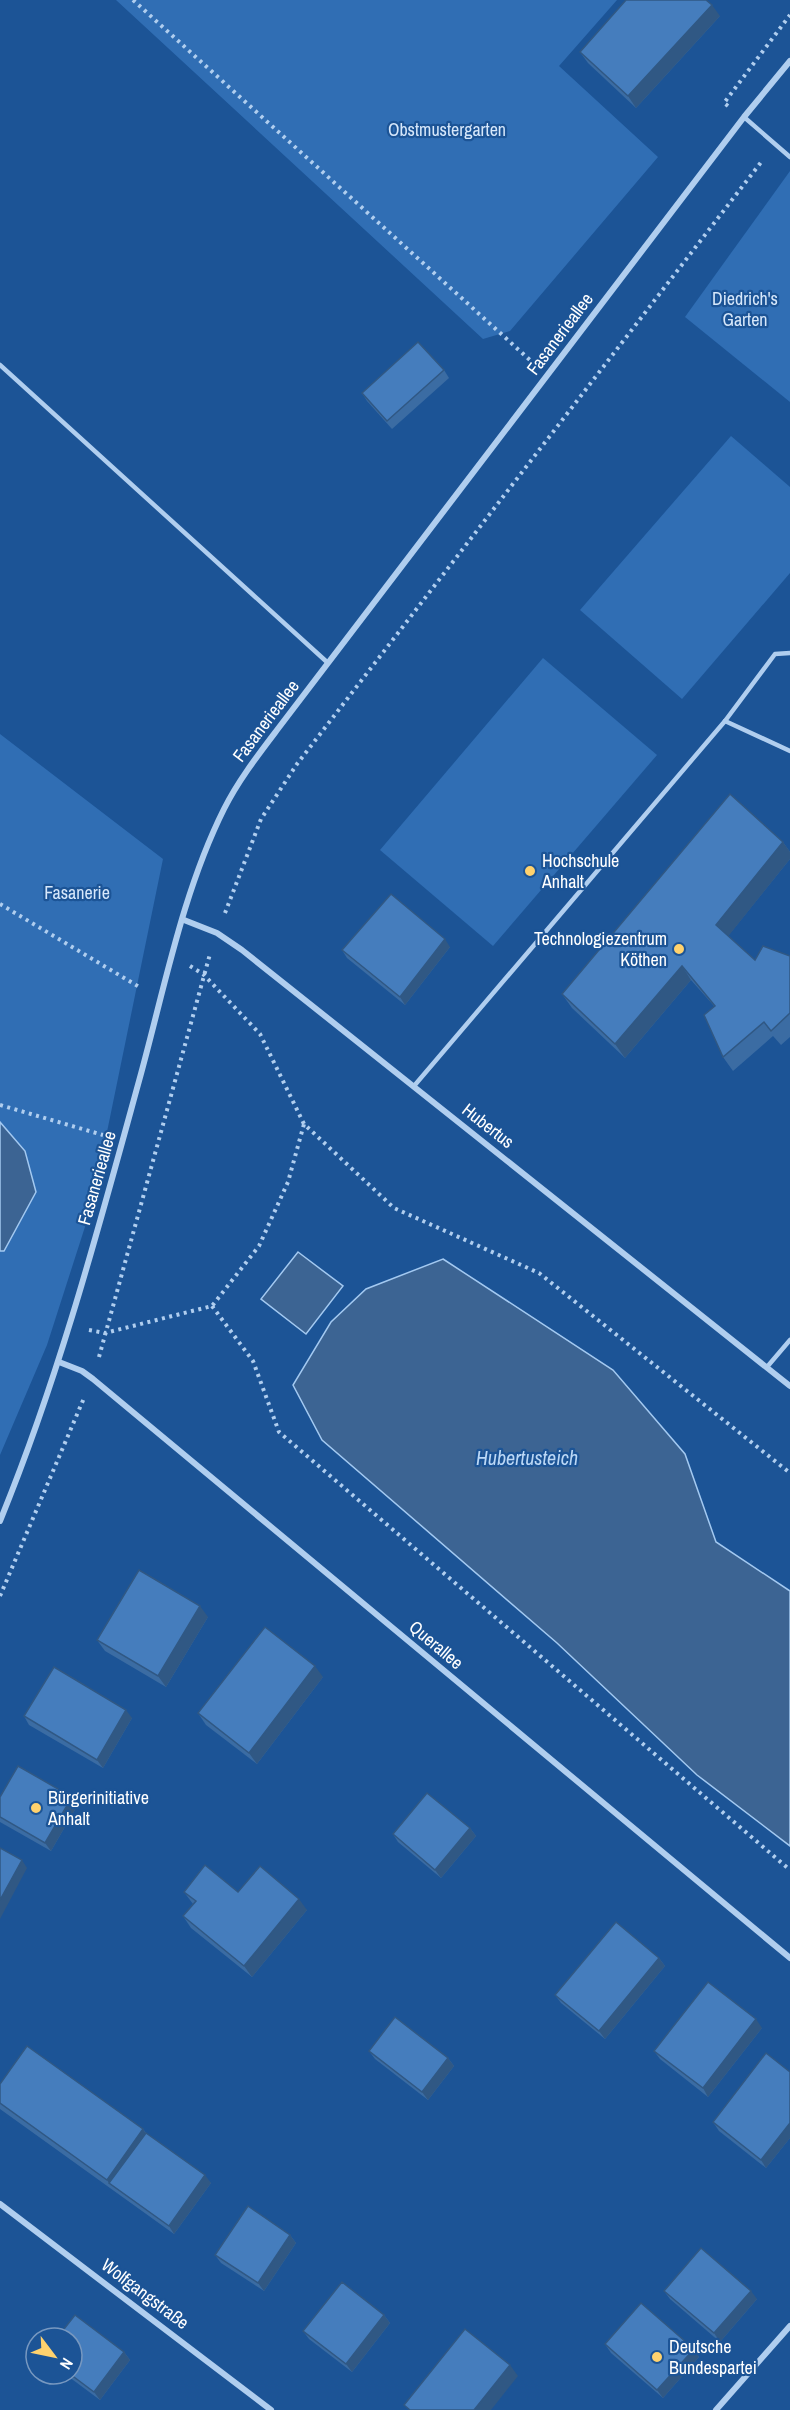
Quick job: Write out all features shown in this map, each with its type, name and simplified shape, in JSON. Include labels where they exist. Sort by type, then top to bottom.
[{"type":"street","name":"Fasanerieallee","points":[[0,1521],[34,1438],[59,1362],[183,920],[205,851],[225,807],[248,769],[328,663],[744,117],[790,61]]},
{"type":"street","name":"Hubertus","points":[[183,920],[217,933],[242,950],[790,1386]]},
{"type":"street","name":"Querallee","points":[[59,1362],[82,1371],[93,1379],[790,1958]]},
{"type":"street","name":"Wolfgangstraße","points":[[0,2204],[271,2410]]},
{"type":"street","points":[[716,2410],[790,2326]]},
{"type":"lane","points":[[744,117],[790,157]]},
{"type":"lane","points":[[0,365],[328,663]]},
{"type":"lane","points":[[414,1086],[725,721],[775,654],[790,653]]},
{"type":"lane","points":[[725,721],[790,751]]},
{"type":"lane","points":[[767,1367],[790,1340]]},
{"type":"path","points":[[136,1],[547,376]]},
{"type":"path","points":[[744,117],[724,103],[790,15]]},
{"type":"path","points":[[0,1596],[93,1379],[164,1125],[203,974],[261,819],[297,764],[776,144]]},
{"type":"path","points":[[0,904],[162,1000]]},
{"type":"path","points":[[174,956],[203,974],[260,1034],[304,1124],[394,1208],[539,1273],[790,1473]]},
{"type":"path","points":[[0,1105],[123,1140]]},
{"type":"path","points":[[105,1332],[212,1306],[259,1246],[288,1182],[304,1124]]},
{"type":"path","points":[[212,1306],[253,1361],[279,1432],[790,1870]]},
{"type":"green space","name":"Obstmustergarten","points":[[116,0],[617,0],[559,66],[658,157],[510,331],[483,339]]},
{"type":"green space","name":"Diedrich's Garten","points":[[790,171],[790,402],[685,317]]},
{"type":"green space","points":[[731,436],[790,487],[790,573],[682,699],[580,610]]},
{"type":"green space","points":[[543,658],[657,755],[493,946],[380,850]]},
{"type":"green space","name":"Fasanerie","points":[[0,734],[163,859],[92,1205],[47,1345],[0,1455],[0,1251],[4,1251],[25,1151],[0,1122]]},
{"type":"water","points":[[0,1122],[25,1151],[36,1192],[4,1251],[0,1251]]},
{"type":"water","points":[[298,1252],[343,1286],[306,1334],[261,1299]]},
{"type":"water","name":"Hubertusteich","points":[[443,1259],[613,1370],[685,1454],[716,1542],[790,1591],[790,1846],[697,1775],[557,1643],[322,1440],[293,1385],[331,1322],[366,1289]]},
{"type":"building","points":[[626,0],[706,0],[712,5],[628,96],[580,52]]},
{"type":"building","points":[[418,342],[444,370],[387,421],[362,393]]},
{"type":"building","name":"Technologiezentrum Köthen","points":[[730,794],[783,842],[716,925],[755,960],[763,946],[790,956],[790,1013],[771,1031],[764,1022],[723,1057],[704,1015],[715,1006],[682,966],[615,1044],[562,994]]},
{"type":"building","points":[[391,894],[445,939],[400,997],[342,950]]},
{"type":"building","points":[[139,1570],[200,1606],[158,1676],[97,1640]]},
{"type":"building","points":[[265,1627],[315,1666],[249,1753],[198,1713]]},
{"type":"building","points":[[54,1667],[126,1710],[97,1760],[24,1716]]},
{"type":"building","points":[[18,1766],[72,1797],[45,1843],[0,1817],[0,1797]]},
{"type":"building","points":[[427,1793],[470,1828],[435,1870],[393,1834]]},
{"type":"building","points":[[0,1848],[22,1860],[0,1900]]},
{"type":"building","points":[[205,1865],[238,1892],[260,1866],[299,1899],[244,1966],[183,1916],[196,1901],[184,1892]]},
{"type":"building","points":[[616,1922],[659,1958],[599,2031],[555,1995]]},
{"type":"building","points":[[708,1982],[756,2019],[703,2088],[654,2051]]},
{"type":"building","points":[[395,2017],[448,2058],[422,2092],[369,2051]]},
{"type":"building","points":[[27,2046],[143,2129],[107,2180],[0,2103],[0,2084]]},
{"type":"building","points":[[766,2053],[790,2072],[790,2123],[761,2160],[713,2122]]},
{"type":"building","points":[[146,2133],[205,2175],[169,2226],[109,2183]]},
{"type":"building","points":[[248,2206],[290,2235],[258,2283],[215,2255]]},
{"type":"building","points":[[701,2248],[751,2291],[714,2333],[664,2291]]},
{"type":"building","points":[[342,2282],[384,2315],[346,2364],[303,2331]]},
{"type":"building","points":[[641,2303],[694,2349],[657,2390],[605,2344]]},
{"type":"building","points":[[75,2315],[124,2352],[94,2392],[84,2384],[84,2326],[66,2326]]},
{"type":"building","points":[[465,2329],[510,2365],[474,2410],[410,2410],[404,2405]]},
{"type":"place","name":"Hochschule Anhalt","points":[[530,871]]},
{"type":"place","name":"Technologiezentrum Köthen","points":[[679,949]]},
{"type":"place","name":"Bürgerinitiative Anhalt","points":[[36,1808]]},
{"type":"place","name":"Deutsche Bundespartei","points":[[657,2357]]}]
